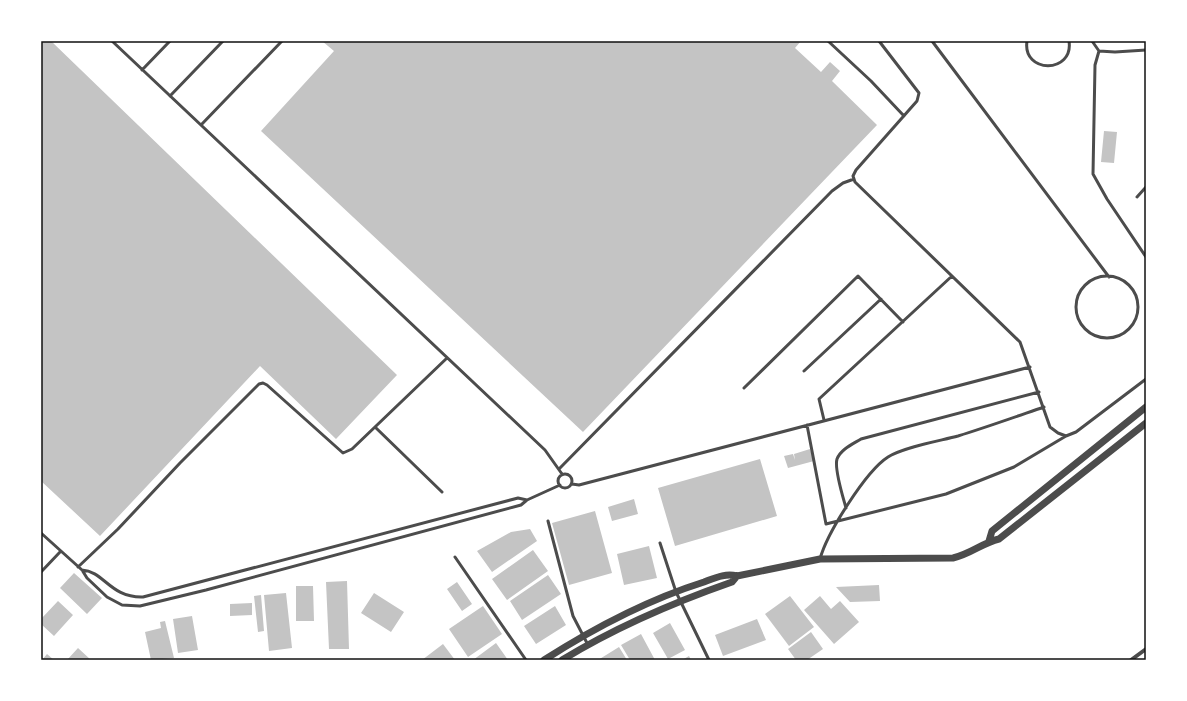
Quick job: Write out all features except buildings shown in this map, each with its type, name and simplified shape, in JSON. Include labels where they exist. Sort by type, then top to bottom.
[{"type":"street","points":[[989,541],[992,531],[1146,407]]},
{"type":"street","points":[[544,660],[600,626],[676,592],[729,574],[737,576],[820,560],[953,558],[966,555],[989,541],[999,539],[1146,423]]},
{"type":"street","points":[[562,660],[628,623],[680,600],[732,582],[737,576]]},
{"type":"street","points":[[1131,660],[1146,650]]},
{"type":"lane","points":[[112,41],[546,450],[562,474]]},
{"type":"lane","points":[[142,70],[170,41]]},
{"type":"lane","points":[[170,96],[223,41]]},
{"type":"lane","points":[[201,125],[282,41]]},
{"type":"lane","points":[[828,41],[904,116]]},
{"type":"lane","points":[[879,41],[919,93],[917,101],[856,170],[853,176],[855,182],[1020,342],[1039,392],[1050,427],[1058,433],[1066,436]]},
{"type":"lane","points":[[932,41],[1109,277],[1118,279],[1127,284],[1135,295],[1138,309],[1136,319],[1131,327],[1123,334],[1113,338],[1102,338],[1092,335],[1084,328],[1078,319],[1076,308],[1082,288],[1090,281],[1109,277]]},
{"type":"lane","points":[[1027,41],[1027,50],[1030,57],[1042,66],[1049,66],[1056,65],[1067,56],[1069,41]]},
{"type":"lane","points":[[1092,41],[1099,51]]},
{"type":"lane","points":[[1099,51],[1115,52],[1146,50]]},
{"type":"lane","points":[[1099,51],[1095,65],[1093,174],[1107,199],[1146,256]]},
{"type":"lane","points":[[559,469],[832,191],[843,183],[854,179]]},
{"type":"lane","points":[[1137,197],[1146,187]]},
{"type":"lane","points":[[744,388],[858,276],[903,322]]},
{"type":"lane","points":[[824,420],[819,399],[952,276]]},
{"type":"lane","points":[[804,371],[881,299]]},
{"type":"lane","points":[[78,567],[118,529],[180,463],[259,384],[263,383],[267,385],[340,452],[347,452],[447,358]]},
{"type":"lane","points":[[41,533],[60,552],[82,570],[87,578],[107,597],[122,605],[140,606],[206,590],[522,505],[527,500],[560,485],[566,487],[572,484],[579,485],[807,424],[1030,367]]},
{"type":"lane","points":[[807,424],[826,524],[946,494],[1014,467],[1066,436],[1076,432],[1146,379]]},
{"type":"lane","points":[[846,508],[837,464],[841,453],[848,446],[861,439],[1039,392]]},
{"type":"lane","points":[[820,560],[823,548],[846,508],[874,469],[890,456],[980,430],[1044,407]]},
{"type":"lane","points":[[375,427],[442,492]]},
{"type":"lane","points":[[562,474],[570,475],[572,484]]},
{"type":"lane","points":[[560,485],[559,479],[562,474]]},
{"type":"lane","points":[[82,570],[91,571],[120,594],[143,597],[518,498],[527,500]]},
{"type":"lane","points":[[548,521],[567,597],[582,636],[588,645]]},
{"type":"lane","points":[[660,543],[676,592],[709,660]]},
{"type":"lane","points":[[41,572],[60,552]]},
{"type":"lane","points":[[455,557],[526,660]]}]
